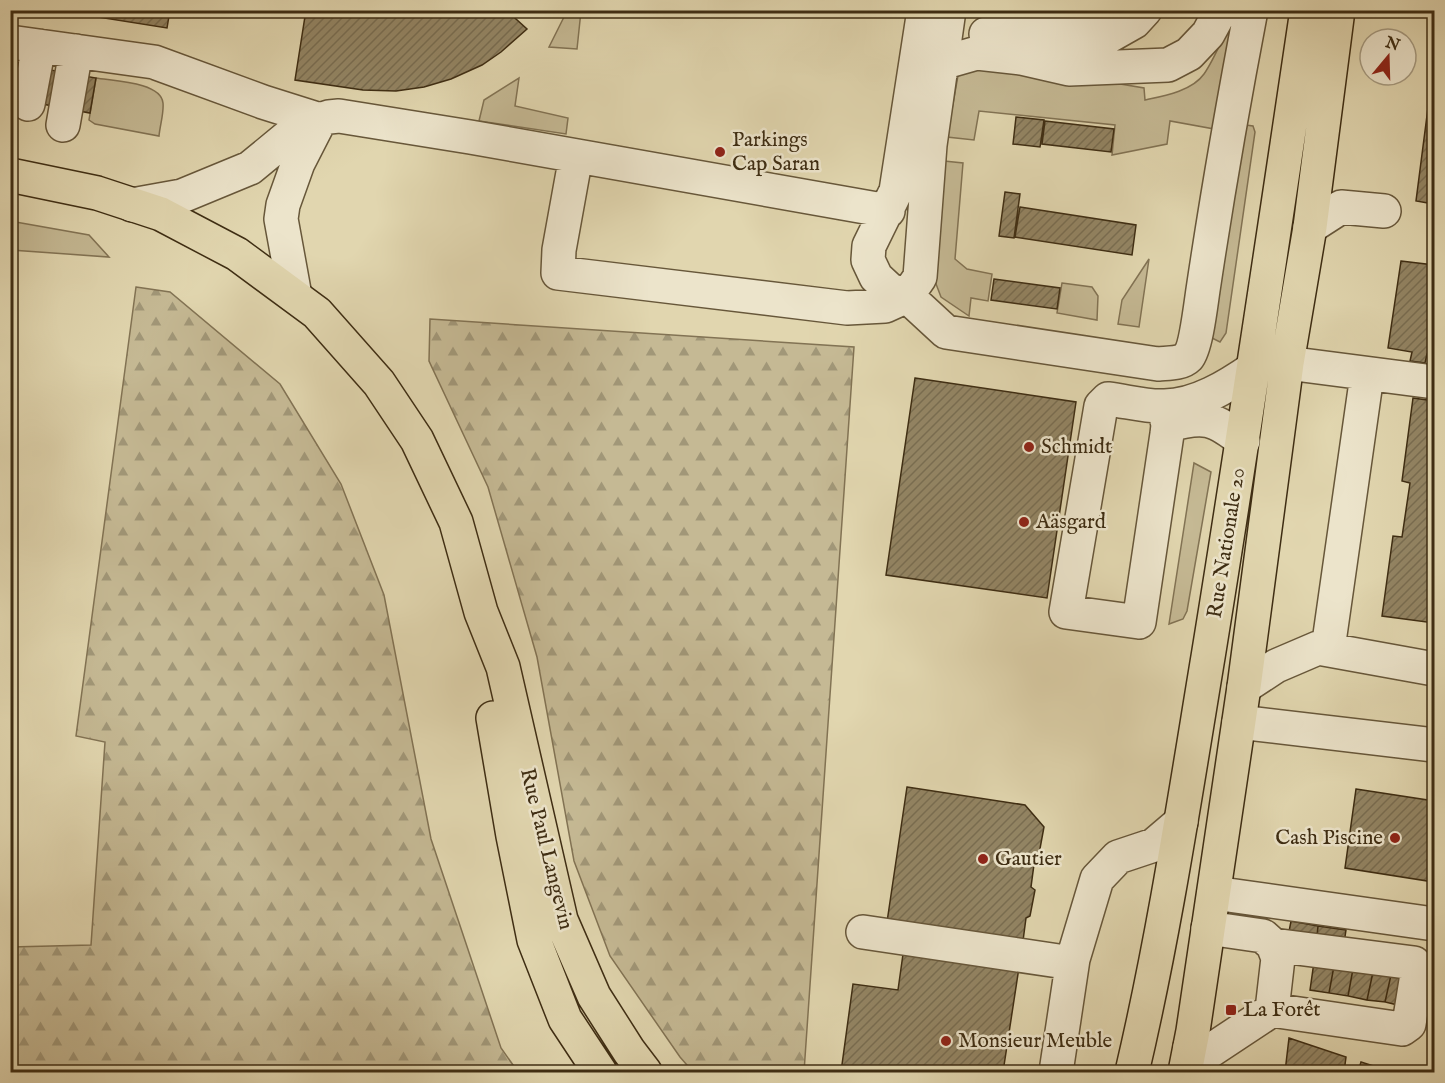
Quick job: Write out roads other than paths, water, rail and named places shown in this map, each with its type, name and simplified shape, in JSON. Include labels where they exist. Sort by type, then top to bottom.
[{"type":"main road","name":"Rue Nationale 20","points":[[1132,1072],[1149,1002],[1181,822],[1243,441],[1307,10]]},
{"type":"main road","name":"Rue Nationale 20","points":[[1195,1057],[1208,928],[1244,687],[1287,363],[1310,227],[1338,10]]},
{"type":"main road","name":"Rue Paul Langevin","points":[[10,175],[97,193],[161,214],[237,254],[317,313],[379,383],[417,440],[456,522],[481,612],[503,667],[561,920],[594,996],[645,1072]]},
{"type":"main road","name":"Rue Paul Langevin","points":[[481,612],[489,693],[513,836],[534,940],[566,1019],[600,1072]]},
{"type":"lane","points":[[924,10],[896,191],[869,246],[868,260],[876,277],[890,290],[907,296],[946,332],[1158,364],[1178,362],[1188,357],[1192,349],[1202,302],[1222,162],[1251,10]]},
{"type":"lane","points":[[576,156],[558,273],[847,308],[885,306],[907,296],[920,277],[930,145],[949,10]]},
{"type":"lane","points":[[943,54],[1013,16],[1051,19],[1066,10]]},
{"type":"lane","points":[[1013,16],[1043,34],[1075,25],[1099,10]]},
{"type":"lane","points":[[1075,60],[1134,22],[1145,10]]},
{"type":"lane","points":[[1075,60],[1142,35],[1170,10]]},
{"type":"lane","points":[[1075,60],[1126,57],[1168,45],[1188,28],[1201,10]]},
{"type":"lane","points":[[943,54],[977,53],[1021,58],[1168,65],[1189,54],[1208,34],[1221,10]]},
{"type":"lane","points":[[28,104],[25,44],[154,62],[263,102],[320,120]]},
{"type":"lane","points":[[63,125],[76,51]]},
{"type":"lane","points":[[132,205],[182,196],[250,168],[301,126],[339,116],[888,211]]},
{"type":"lane","points":[[295,296],[281,219],[283,205],[298,163],[320,120]]},
{"type":"lane","points":[[1310,227],[1341,207],[1384,211]]},
{"type":"lane","points":[[1287,363],[1434,382]]},
{"type":"lane","points":[[1166,416],[1188,402],[1230,385],[1254,369]]},
{"type":"lane","points":[[1328,649],[1367,375]]},
{"type":"lane","points":[[1166,416],[1139,622],[1066,612],[1101,406],[1108,399],[1166,416],[1189,420],[1212,420],[1223,425],[1243,441]]},
{"type":"lane","points":[[1244,687],[1276,666],[1318,648],[1434,669]]},
{"type":"lane","points":[[1239,722],[1434,745]]},
{"type":"lane","points":[[1056,1072],[1072,963],[1097,879],[1118,857],[1154,845],[1181,822]]},
{"type":"lane","points":[[1214,893],[1434,924]]},
{"type":"lane","points":[[1208,928],[1263,936],[1273,945],[1278,958],[1272,1010]]},
{"type":"lane","points":[[863,932],[1072,963]]},
{"type":"lane","points":[[1195,1057],[1272,1010],[1402,1029],[1409,1024],[1418,968],[1414,963],[1273,945]]},
{"type":"place","name":"Parkings Cap Saran","points":[[720,152]]},
{"type":"place","name":"Schmidt","points":[[1029,447]]},
{"type":"place","name":"Aäsgard","points":[[1024,522]]},
{"type":"place","name":"Cash Piscine","points":[[1395,838]]},
{"type":"place","name":"Gautier","points":[[983,859]]},
{"type":"place","name":"La Forêt","points":[[1231,1010]]},
{"type":"place","name":"Monsieur Meuble","points":[[946,1041]]}]
